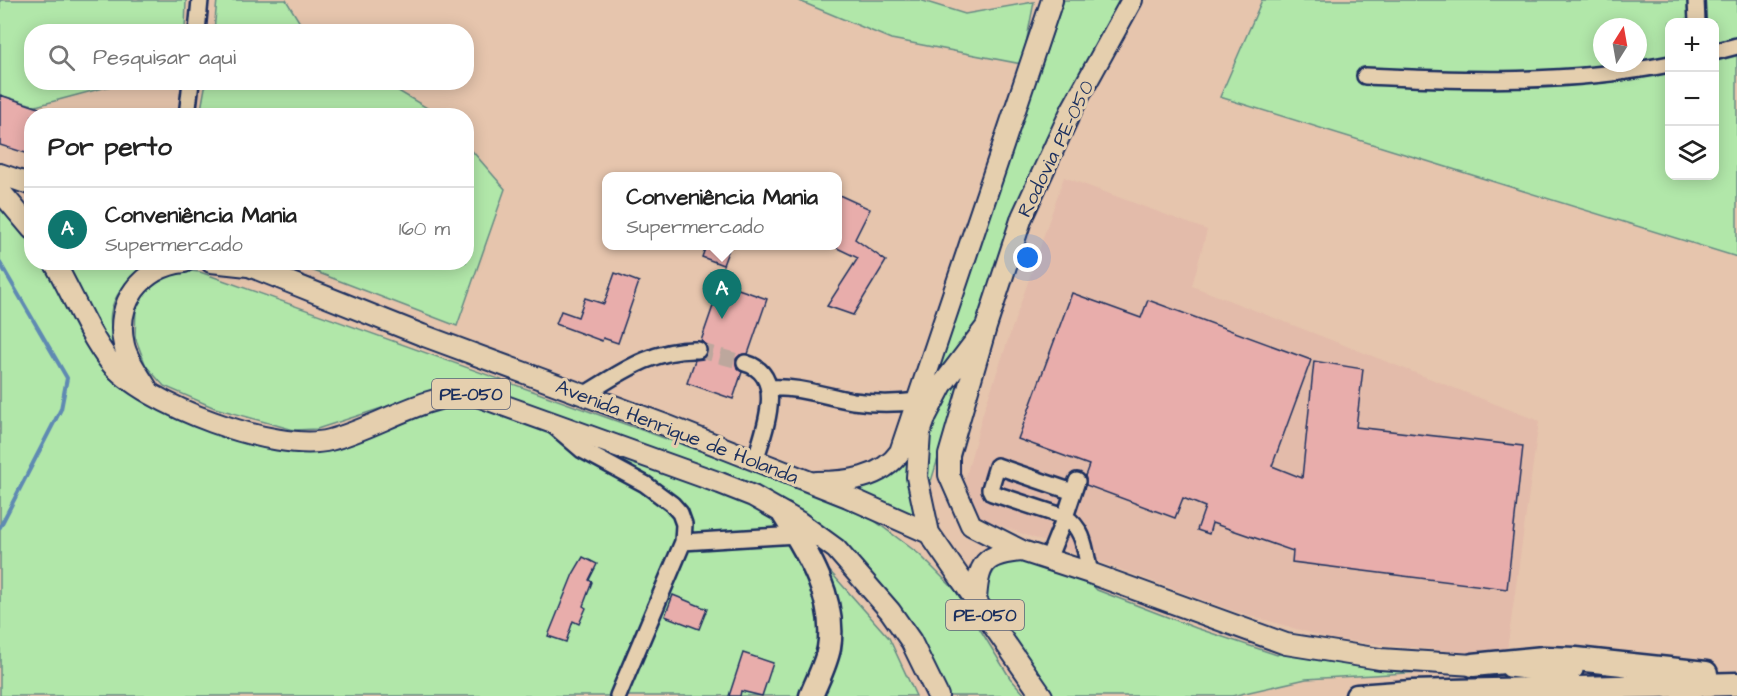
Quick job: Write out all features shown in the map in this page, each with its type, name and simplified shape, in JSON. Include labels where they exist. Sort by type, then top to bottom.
[{"type":"highway","points":[[784,515],[797,535],[823,590],[829,621],[829,649],[811,696]]},
{"type":"highway","points":[[1473,665],[1544,658],[1576,659],[1737,678]]},
{"type":"highway","points":[[1357,696],[1737,684]]},
{"type":"highway","points":[[1527,690],[1552,696]]},
{"type":"main road","name":"Rodovia PE-050","points":[[808,482],[849,480],[886,468],[900,452],[1052,0]]},
{"type":"main road","name":"Rodovia PE-050","points":[[929,533],[917,477],[920,433],[942,385],[986,327],[1022,217],[1072,109],[1132,0]]},
{"type":"main road","points":[[0,174],[24,182]]},
{"type":"main road","points":[[0,191],[24,220]]},
{"type":"main road","name":"Avenida Henrique de Holanda","points":[[58,270],[110,363],[127,379],[187,412],[244,432],[293,443],[330,440],[460,394],[489,398],[753,496],[822,537],[853,567],[911,641],[938,696]]},
{"type":"main road","points":[[152,394],[124,348],[122,319],[125,304],[134,289],[157,270]]},
{"type":"main road","name":"Avenida Henrique de Holanda","points":[[259,270],[755,461],[929,533]]},
{"type":"main road","points":[[986,327],[949,454],[950,475],[971,525],[1022,551],[1090,573],[1286,644],[1380,659],[1473,665]]},
{"type":"main road","name":"PE-050","points":[[929,533],[1042,696]]},
{"type":"main road","points":[[976,601],[977,578],[982,565],[1000,553],[1022,551]]},
{"type":"street","points":[[198,24],[200,0]]},
{"type":"street","points":[[1696,0],[1697,18]]},
{"type":"street","points":[[1719,50],[1737,45]]},
{"type":"street","points":[[1365,76],[1575,77],[1630,72],[1665,65]]},
{"type":"street","points":[[188,108],[190,90]]},
{"type":"street","points":[[584,395],[649,358],[670,351],[698,350]]},
{"type":"street","points":[[745,363],[759,371],[769,388],[768,414],[755,461]]},
{"type":"street","points":[[769,388],[792,387],[866,403],[892,405],[918,401]]},
{"type":"street","points":[[547,420],[582,450],[645,484],[672,504],[680,513],[684,524],[683,542],[618,696]]},
{"type":"street","points":[[1048,559],[1065,517],[1075,487],[997,466],[990,489],[992,493],[1065,517],[1076,524],[1090,573]]},
{"type":"street","points":[[683,542],[797,535]]},
{"type":"shaded area","points":[[1064,177],[1207,230],[1192,286],[1539,421],[1506,657],[1331,639],[1231,610],[980,518],[965,480],[983,413]]},
{"type":"green space","points":[[0,0],[186,0],[185,24],[24,24],[24,90],[96,90],[36,106],[0,95]]},
{"type":"green space","points":[[217,0],[286,0],[301,24],[215,24]]},
{"type":"green space","points":[[797,0],[920,0],[965,14],[1034,2],[1022,64],[891,39]]},
{"type":"green space","points":[[1064,0],[1122,0],[1040,156],[1005,237],[922,511],[926,524],[841,488],[909,447]]},
{"type":"green space","points":[[1262,0],[1737,0],[1737,257],[1220,97]]},
{"type":"green space","points":[[205,90],[397,90],[427,108],[201,108]]},
{"type":"green space","points":[[474,153],[505,189],[457,326],[311,270],[474,270]]},
{"type":"green space","points":[[0,194],[24,223],[24,270],[55,270],[102,350],[165,402],[293,443],[460,394],[784,515],[797,535],[829,649],[810,696],[0,696]]},
{"type":"green space","points":[[67,270],[140,270],[121,289],[114,301],[111,314],[111,327],[115,341],[133,374],[113,355]]},
{"type":"green space","points":[[180,270],[200,272],[784,481],[872,519],[919,554],[957,592],[1010,678],[1026,696],[946,696],[922,642],[862,562],[795,509],[730,479],[431,392],[317,429],[294,430],[215,408],[164,386],[146,366],[135,337],[136,306],[152,284]]},
{"type":"green space","points":[[1020,558],[1085,577],[1097,590],[1196,628],[1277,655],[1286,650],[1440,671],[1306,679],[1232,696],[1051,696],[983,602],[993,572],[1003,563]]},
{"type":"green space","points":[[819,559],[889,638],[916,696],[819,696],[828,671]]},
{"type":"building","points":[[0,95],[39,108],[24,108],[24,152],[0,145]]},
{"type":"building","points":[[842,196],[870,209],[855,239],[886,261],[853,315],[827,306],[858,258],[841,250]]},
{"type":"building","points":[[705,250],[729,250],[723,265],[702,257]]},
{"type":"building","points":[[615,273],[639,282],[618,343],[603,338],[602,341],[556,324],[561,311],[578,317],[585,298],[604,304]]},
{"type":"building","points":[[721,283],[767,299],[748,354],[740,355],[736,359],[737,368],[742,372],[733,399],[687,383],[695,360],[703,359],[707,354],[707,345],[701,341]]},
{"type":"building","points":[[1072,293],[1141,318],[1148,300],[1311,360],[1272,466],[1302,478],[1314,361],[1363,369],[1356,427],[1523,446],[1507,589],[1292,562],[1293,551],[1212,523],[1209,534],[1197,530],[1205,507],[1183,498],[1175,518],[1086,485],[1085,476],[1089,465],[1018,439]]},
{"type":"building","points":[[583,557],[597,564],[589,580],[592,582],[583,606],[586,608],[579,624],[573,621],[566,642],[548,636],[573,574]]},
{"type":"building","points":[[673,595],[707,609],[699,629],[665,616]]},
{"type":"building","points":[[743,653],[773,663],[762,696],[741,691],[740,696],[729,696]]},
{"type":"waterway","points":[[0,263],[67,378],[61,409],[0,527]]},
{"type":"tunnel","points":[[698,350],[745,363]]},
{"type":"place","name":"Conveniência Mania","points":[[722,319]]}]
